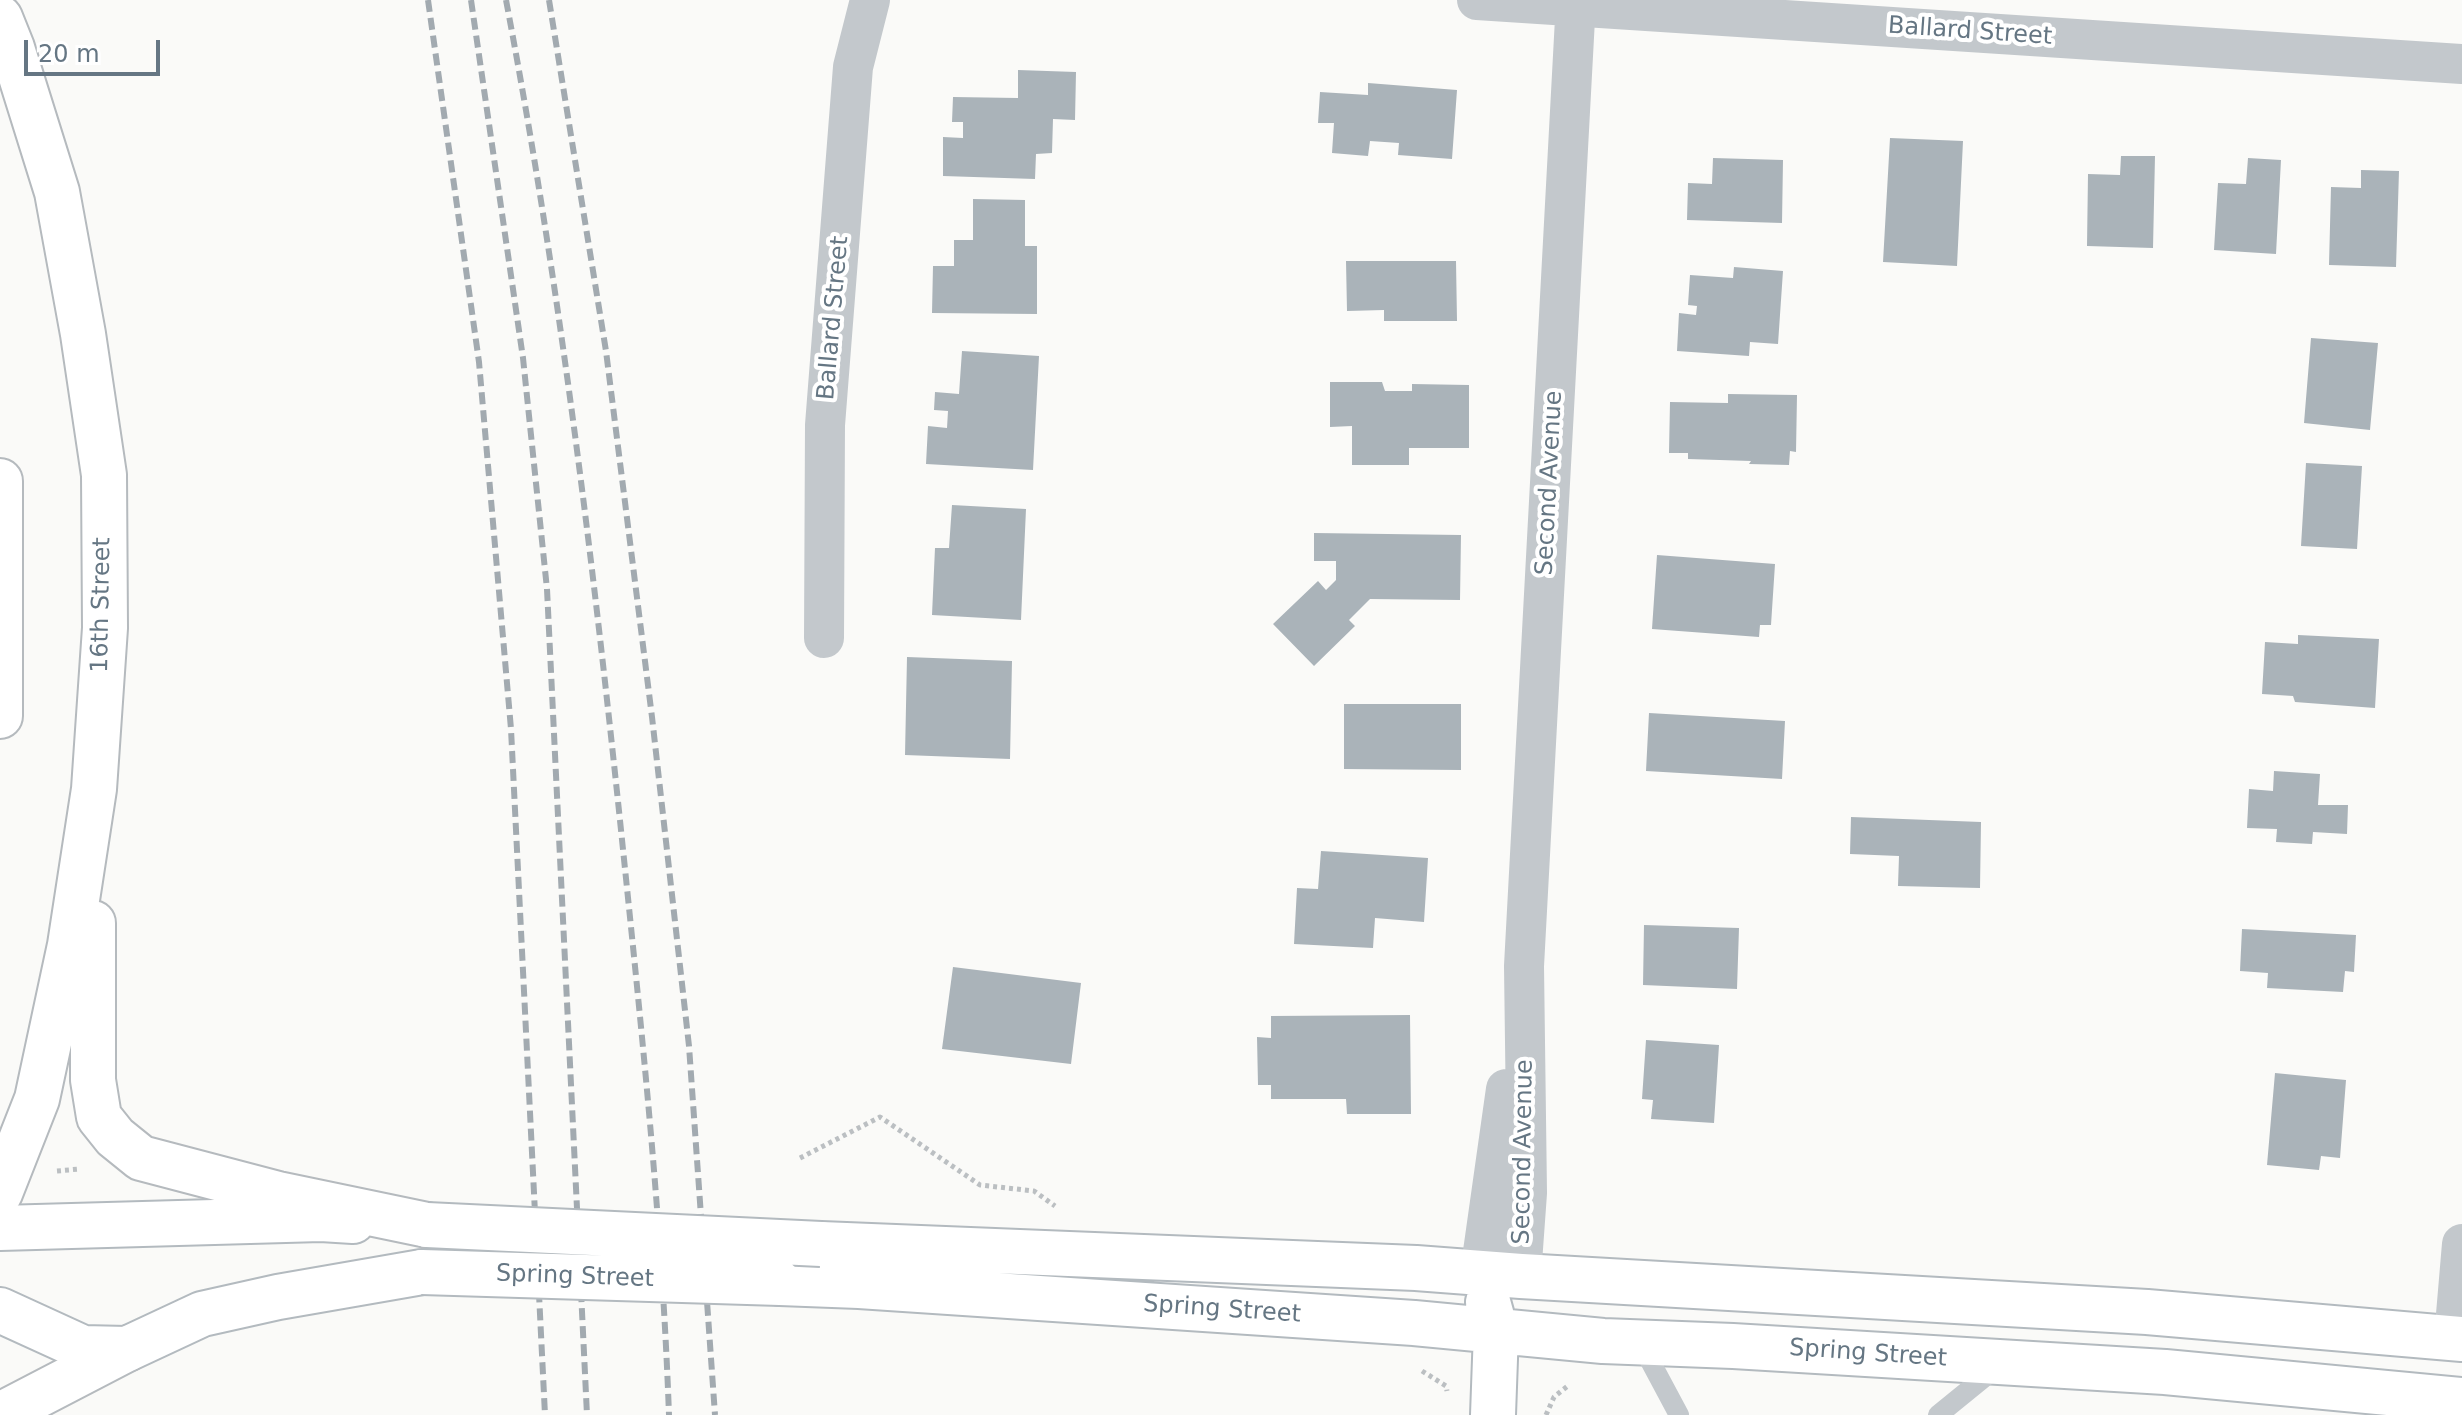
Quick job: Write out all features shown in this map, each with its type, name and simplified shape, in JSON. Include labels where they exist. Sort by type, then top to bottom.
[{"type":"main road","name":"16th Street","points":[[0,18],[57,192],[86,348],[104,475],[105,628],[94,789],[70,945],[37,1099],[0,1193]]},
{"type":"main road","points":[[0,481],[0,716]]},
{"type":"main road","points":[[94,789],[93,1080],[99,1117],[115,1137],[141,1158],[278,1194],[427,1225]]},
{"type":"main road","name":"Spring Street","points":[[0,1228],[321,1219],[427,1225],[1496,1331],[2165,1372],[2453,1404]]},
{"type":"main road","name":"Spring Street","points":[[0,1310],[83,1348],[127,1349],[202,1314],[278,1297],[422,1272],[858,1266],[1416,1268],[2147,1312],[2458,1338]]},
{"type":"main road","name":"Second Avenue","points":[[1493,1415],[1500,1275]]},
{"type":"main road","points":[[2453,1404],[2458,1338]]},
{"type":"main road","points":[[0,1415],[127,1349]]},
{"type":"street","name":"Ballard Street","points":[[824,638],[825,425],[853,67],[870,0]]},
{"type":"street","name":"Ballard Street","points":[[1477,0],[1576,3],[2462,64]]},
{"type":"street","name":"Second Avenue","points":[[1500,1275],[1527,1193],[1524,966],[1576,3]]},
{"type":"street","points":[[2458,1338],[2462,1244]]},
{"type":"lane","points":[[1640,1342],[1679,1415]]},
{"type":"lane","points":[[1938,1415],[2003,1363]]},
{"type":"path","points":[[800,1158],[880,1117],[980,1185],[1034,1191],[1055,1206]]},
{"type":"path","points":[[50,1172],[80,1169]]},
{"type":"path","points":[[1413,1366],[1446,1386],[1449,1400]]},
{"type":"path","points":[[1546,1415],[1554,1397],[1567,1386],[1578,1383]]},
{"type":"building","points":[[1018,70],[1076,72],[1075,120],[1053,119],[1052,153],[1036,154],[1035,179],[943,176],[943,137],[963,138],[963,122],[952,122],[953,97],[1018,98]]},
{"type":"building","points":[[1368,83],[1457,90],[1452,159],[1398,155],[1399,143],[1370,141],[1368,156],[1332,153],[1334,123],[1318,123],[1320,92],[1368,95]]},
{"type":"building","points":[[1890,138],[1963,141],[1957,266],[1883,262]]},
{"type":"building","points":[[2121,156],[2155,156],[2153,248],[2087,246],[2088,174],[2120,175]]},
{"type":"building","points":[[1713,158],[1783,160],[1782,223],[1687,220],[1688,183],[1712,184]]},
{"type":"building","points":[[2248,158],[2281,160],[2276,254],[2214,250],[2218,183],[2246,184]]},
{"type":"building","points":[[2361,170],[2399,171],[2396,267],[2329,265],[2331,187],[2361,188]]},
{"type":"building","points":[[973,199],[1025,200],[1025,246],[1037,246],[1037,314],[932,313],[933,266],[954,266],[954,240],[973,240]]},
{"type":"building","points":[[1346,261],[1456,261],[1457,321],[1384,321],[1384,310],[1347,311]]},
{"type":"building","points":[[1734,267],[1783,271],[1778,344],[1750,342],[1749,356],[1677,351],[1679,313],[1696,315],[1697,306],[1688,305],[1690,275],[1733,278]]},
{"type":"building","points":[[2311,338],[2378,343],[2370,430],[2304,423]]},
{"type":"building","points":[[962,351],[1039,356],[1033,470],[926,464],[928,426],[947,428],[948,411],[934,410],[935,392],[959,394]]},
{"type":"building","points":[[1330,382],[1382,382],[1385,391],[1412,391],[1412,384],[1469,385],[1469,448],[1409,448],[1409,465],[1352,465],[1352,426],[1330,427]]},
{"type":"building","points":[[1728,394],[1797,395],[1796,452],[1790,451],[1789,465],[1688,459],[1688,453],[1669,453],[1670,402],[1728,403]]},
{"type":"building","points":[[2306,463],[2362,466],[2357,549],[2301,546]]},
{"type":"building","points":[[952,505],[1026,509],[1021,620],[932,615],[935,548],[949,548]]},
{"type":"building","points":[[1314,533],[1461,535],[1460,600],[1370,599],[1349,620],[1355,626],[1314,666],[1273,624],[1318,581],[1326,590],[1336,580],[1336,561],[1314,561]]},
{"type":"building","points":[[1657,555],[1775,564],[1771,625],[1760,625],[1759,637],[1652,629]]},
{"type":"building","points":[[2298,635],[2379,639],[2375,708],[2295,702],[2293,696],[2262,694],[2265,642],[2298,644]]},
{"type":"building","points":[[907,657],[1012,661],[1010,759],[905,755]]},
{"type":"building","points":[[1344,704],[1461,704],[1461,770],[1344,769]]},
{"type":"building","points":[[1649,713],[1785,721],[1782,779],[1646,771]]},
{"type":"building","points":[[2274,771],[2320,774],[2318,805],[2348,805],[2347,834],[2313,832],[2312,844],[2276,842],[2277,829],[2247,828],[2249,789],[2273,791]]},
{"type":"building","points":[[1851,817],[1981,822],[1980,888],[1898,886],[1899,856],[1850,854]]},
{"type":"building","points":[[1321,851],[1428,858],[1424,922],[1375,918],[1373,948],[1294,944],[1297,888],[1318,889]]},
{"type":"building","points":[[1644,925],[1739,928],[1737,989],[1643,985]]},
{"type":"building","points":[[2242,929],[2356,935],[2354,972],[2345,971],[2343,992],[2267,988],[2268,973],[2240,971]]},
{"type":"building","points":[[953,967],[1081,983],[1071,1064],[942,1049]]},
{"type":"building","points":[[1410,1015],[1411,1114],[1347,1114],[1346,1099],[1271,1099],[1271,1085],[1258,1085],[1257,1037],[1271,1038],[1271,1016]]},
{"type":"building","points":[[1646,1040],[1719,1045],[1714,1123],[1651,1119],[1653,1100],[1642,1099]]},
{"type":"building","points":[[2275,1073],[2346,1080],[2340,1158],[2321,1156],[2319,1170],[2267,1165]]},
{"type":"railway","points":[[428,0],[479,362],[511,729],[545,1415]]},
{"type":"railway","points":[[471,0],[523,358],[547,589],[587,1415]]},
{"type":"railway","points":[[506,0],[558,310],[598,622],[650,1122],[669,1415]]},
{"type":"railway","points":[[549,0],[606,351],[652,717],[689,1046],[715,1415]]}]
